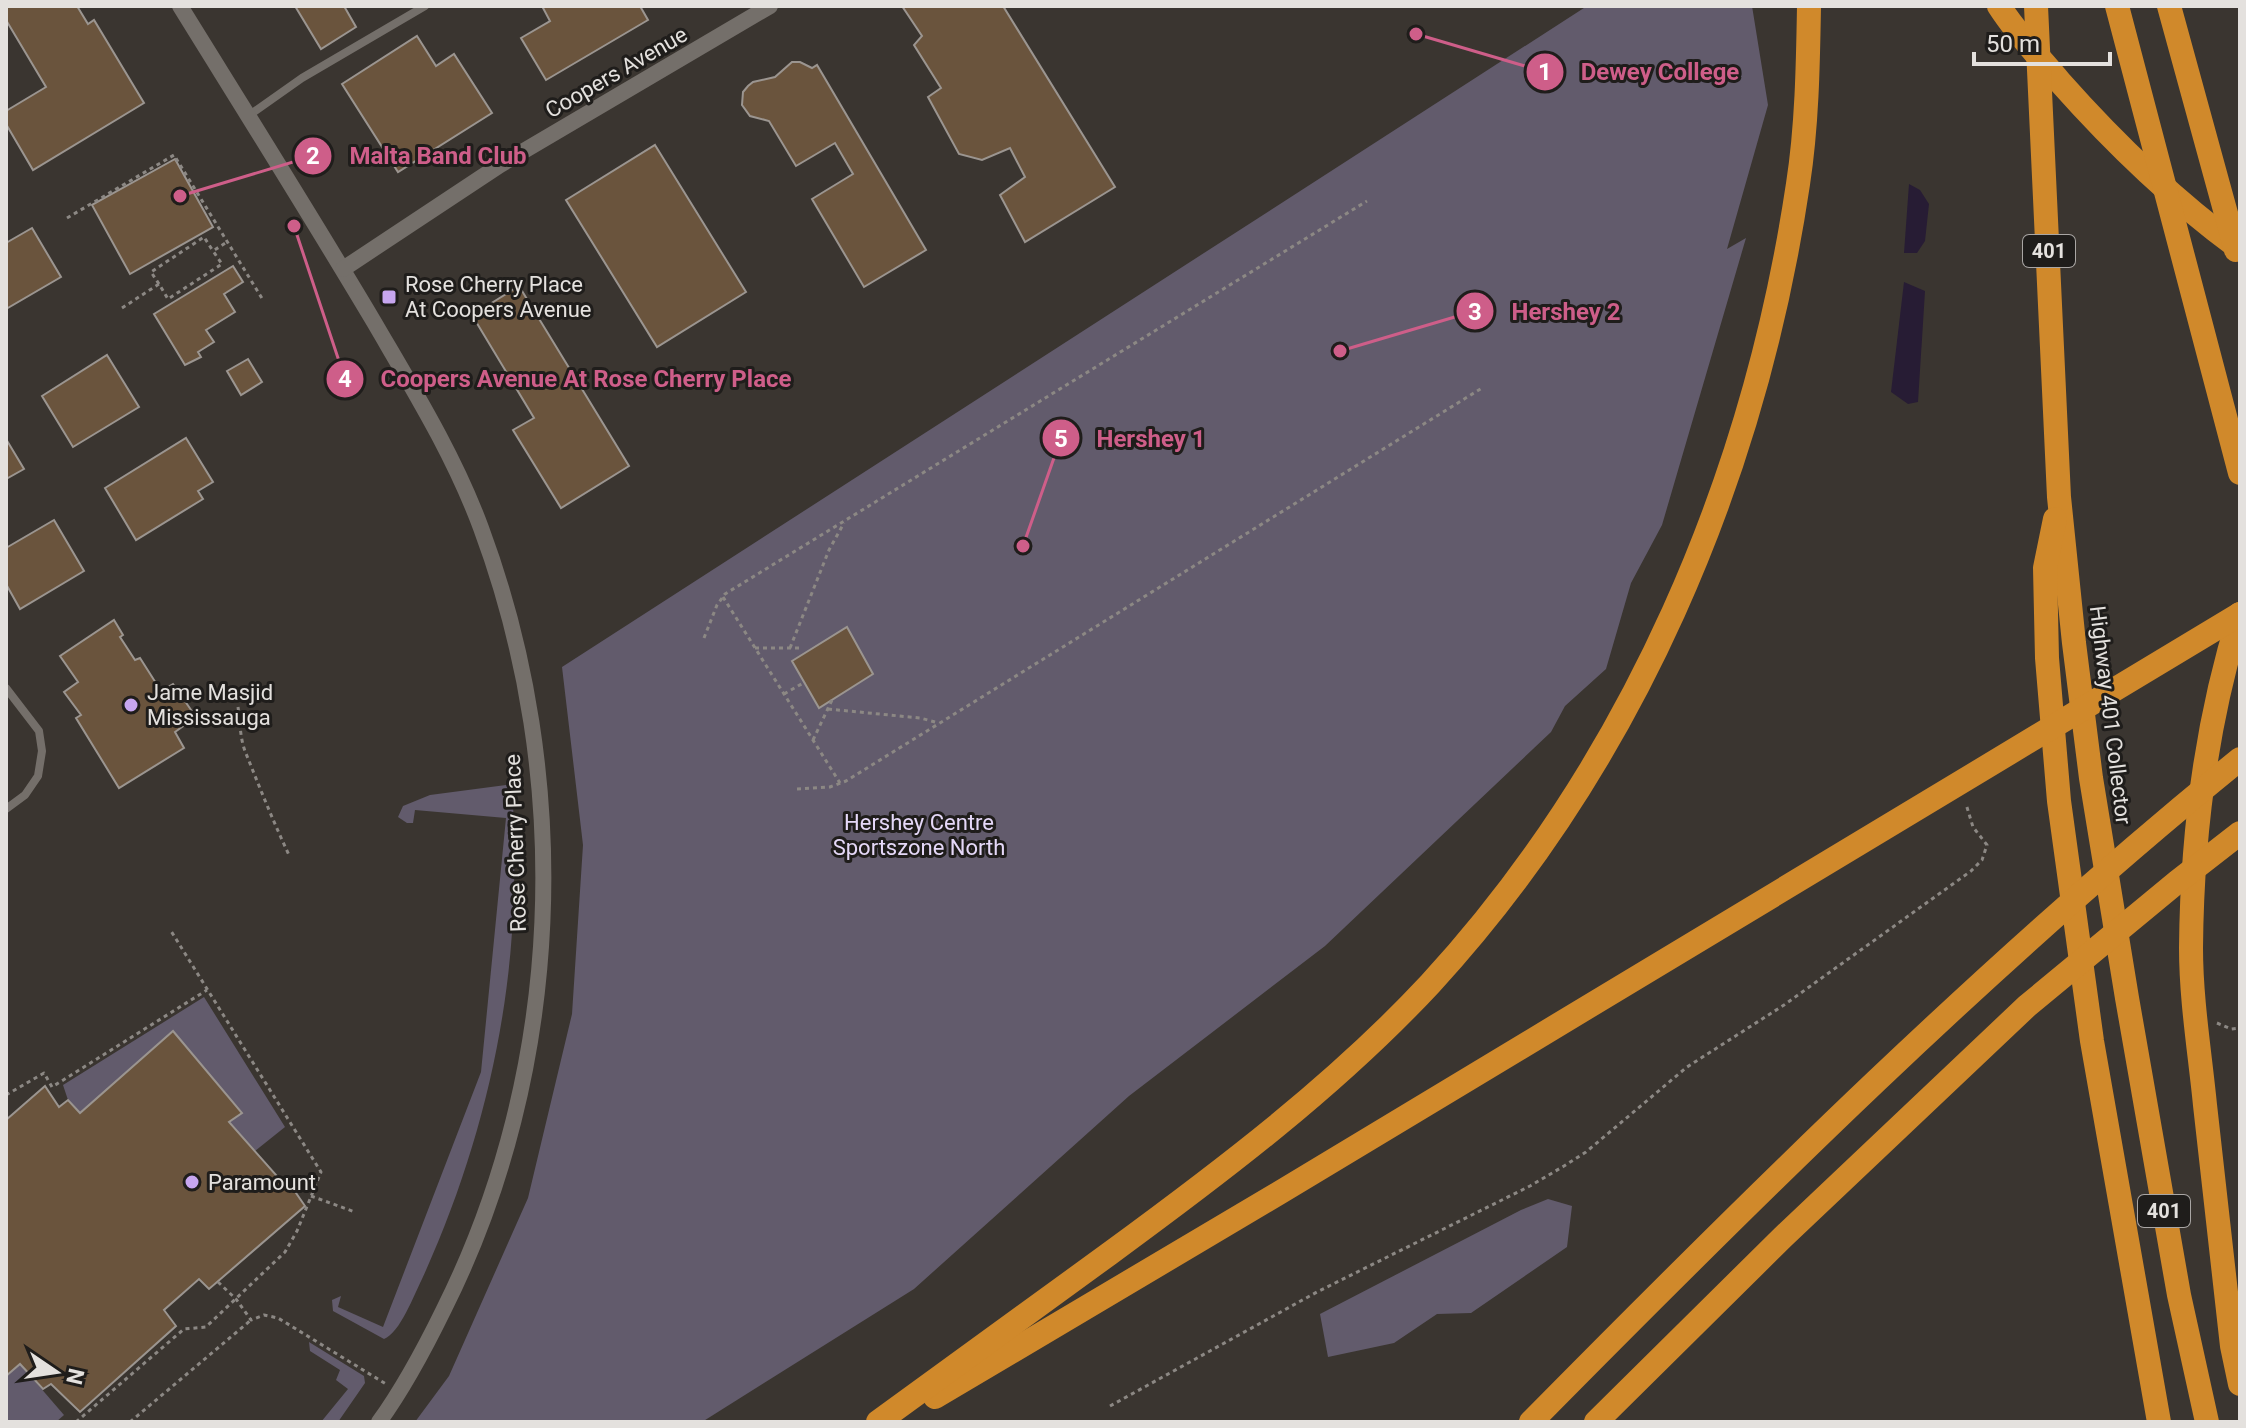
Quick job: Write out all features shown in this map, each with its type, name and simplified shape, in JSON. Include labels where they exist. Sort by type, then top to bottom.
[{"type":"highway","points":[[878,1422],[1221,1172],[1328,1081],[1427,986],[1492,912],[1550,833],[1600,754],[1649,667],[1689,581],[1727,483],[1754,396],[1776,307],[1798,182],[1807,79],[1809,6]]},
{"type":"highway","points":[[1999,6],[2013,28],[2105,133],[2193,215],[2240,249]]},
{"type":"highway","name":"Highway 401 Collector","points":[[2036,6],[2059,497],[2074,643],[2091,778],[2127,998],[2179,1295],[2207,1422]]},
{"type":"highway","points":[[2117,6],[2240,473]]},
{"type":"highway","points":[[2169,6],[2240,264]]},
{"type":"highway","points":[[2059,497],[2045,568],[2047,658],[2059,801],[2092,1041],[2159,1422]]},
{"type":"highway","points":[[893,1422],[2240,614]]},
{"type":"highway","points":[[2240,614],[2222,670],[2207,741],[2196,841],[2191,950],[2227,1300],[2240,1384]]},
{"type":"highway","points":[[1531,1422],[1916,1043],[2166,819],[2240,759]]},
{"type":"highway","points":[[1596,1422],[1783,1237],[2027,1006],[2240,833]]},
{"type":"street","points":[[180,6],[343,269]]},
{"type":"street","name":"Coopers Avenue","points":[[343,269],[500,165],[770,6]]},
{"type":"street","name":"Rose Cherry Place","points":[[343,269],[424,409],[480,527],[520,659],[531,718],[541,829],[543,917],[540,977],[521,1097],[490,1205],[468,1262],[411,1375],[379,1422]]},
{"type":"lane","points":[[247,116],[302,78],[425,6]]},
{"type":"lane","points":[[6,688],[39,731],[42,751],[38,776],[25,795],[6,809]]},
{"type":"path","points":[[67,218],[174,155],[263,300]]},
{"type":"path","points":[[704,638],[723,597],[1367,201]]},
{"type":"path","points":[[204,237],[213,251],[222,264],[168,299],[151,272],[204,237]]},
{"type":"path","points":[[213,251],[227,242]]},
{"type":"path","points":[[122,308],[159,284]]},
{"type":"path","points":[[797,789],[830,787],[840,783],[1482,388]]},
{"type":"path","points":[[790,648],[829,550],[845,520]]},
{"type":"path","points":[[723,597],[840,783]]},
{"type":"path","points":[[755,648],[801,648]]},
{"type":"path","points":[[784,694],[805,682]]},
{"type":"path","points":[[813,740],[832,700]]},
{"type":"path","points":[[238,707],[244,749],[252,763],[260,794],[289,855]]},
{"type":"path","points":[[828,709],[920,718],[939,723]]},
{"type":"path","points":[[1110,1406],[1317,1292],[1564,1166],[1586,1152],[1687,1067],[1784,1005],[1941,894],[1971,871],[1986,852],[1987,845],[1973,827],[1962,781]]},
{"type":"path","points":[[76,1422],[184,1329],[206,1327],[285,1252],[321,1172],[171,931]]},
{"type":"path","points":[[6,1095],[44,1073],[52,1087],[207,990]]},
{"type":"path","points":[[311,1196],[355,1212]]},
{"type":"path","points":[[218,1282],[236,1299],[251,1320]]},
{"type":"path","points":[[130,1422],[251,1320],[264,1315],[278,1318],[399,1393]]},
{"type":"green space","name":"Hershey Centre Sportszone North","points":[[1587,6],[1752,6],[1768,105],[1727,249],[1746,238],[1662,525],[1631,583],[1606,669],[1565,706],[1551,732],[1325,946],[1129,1096],[914,1289],[702,1422],[415,1422],[449,1376],[528,1198],[572,1014],[583,845],[562,667]]},
{"type":"green space","points":[[506,785],[513,788],[512,936],[507,987],[488,1087],[460,1185],[442,1233],[406,1313],[396,1329],[384,1339],[333,1311],[332,1300],[341,1296],[338,1307],[383,1327],[481,1072],[506,818],[415,810],[413,823],[398,817],[403,806],[430,795]]},
{"type":"green space","points":[[204,997],[285,1127],[255,1151],[229,1122],[241,1112],[173,1031],[80,1113],[68,1100],[63,1085]]},
{"type":"green space","points":[[1548,1199],[1572,1206],[1567,1247],[1471,1313],[1437,1314],[1394,1343],[1328,1357],[1320,1314]]},
{"type":"green space","points":[[309,1342],[364,1376],[365,1383],[338,1422],[321,1422],[348,1389],[336,1380],[340,1370],[310,1351]]},
{"type":"green space","points":[[20,1364],[64,1415],[56,1422],[6,1422],[6,1376]]},
{"type":"shaded area","points":[[1909,184],[1920,190],[1929,204],[1925,241],[1917,253],[1904,253]]},
{"type":"shaded area","points":[[1904,282],[1925,291],[1918,402],[1908,404],[1891,392]]},
{"type":"building","points":[[6,6],[77,6],[88,24],[94,20],[144,103],[33,170],[6,124],[6,111],[46,87],[6,20]]},
{"type":"building","points":[[295,6],[344,6],[356,27],[321,49]]},
{"type":"building","points":[[542,6],[640,6],[648,20],[546,80],[521,38],[550,21]]},
{"type":"building","points":[[902,6],[1003,6],[1115,187],[1025,242],[1000,195],[1025,177],[1010,148],[982,160],[959,154],[928,97],[941,88],[914,45],[922,36]]},
{"type":"building","points":[[417,36],[436,66],[454,54],[492,113],[398,172],[342,84]]},
{"type":"building","points":[[792,62],[812,68],[817,65],[926,250],[864,287],[812,199],[853,174],[835,143],[796,166],[769,121],[750,116],[742,105],[743,92],[748,86],[775,77]]},
{"type":"building","points":[[655,145],[746,292],[657,347],[566,200]]},
{"type":"building","points":[[175,159],[213,227],[130,274],[92,205]]},
{"type":"building","points":[[32,228],[61,277],[6,309],[6,243]]},
{"type":"building","points":[[233,266],[243,282],[224,294],[235,312],[206,330],[214,342],[198,352],[201,357],[185,365],[154,314]]},
{"type":"building","points":[[519,286],[629,466],[561,508],[513,430],[534,418],[472,315]]},
{"type":"building","points":[[107,355],[139,407],[73,447],[42,396]]},
{"type":"building","points":[[248,359],[262,382],[241,395],[227,371]]},
{"type":"building","points":[[186,438],[213,482],[198,491],[203,499],[136,540],[105,488]]},
{"type":"building","points":[[6,439],[24,469],[6,479]]},
{"type":"building","points":[[54,520],[84,571],[20,609],[6,584],[6,548]]},
{"type":"building","name":"Jame Masjid Mississauga","points":[[114,620],[123,635],[120,637],[135,660],[140,658],[161,691],[173,684],[196,717],[175,732],[184,748],[119,788],[76,718],[81,715],[64,692],[78,682],[60,656]]},
{"type":"building","points":[[847,627],[873,674],[819,708],[792,661]]},
{"type":"building","points":[[173,1031],[242,1113],[229,1122],[283,1183],[287,1180],[305,1206],[209,1289],[199,1279],[164,1310],[176,1326],[80,1412],[51,1384],[43,1389],[20,1364],[6,1376],[6,1120],[45,1086],[59,1107],[68,1100],[80,1113]]},
{"type":"place","name":"Dewey College","points":[[1416,34]]},
{"type":"place","name":"Malta Band Club","points":[[180,196]]},
{"type":"place","name":"Coopers Avenue At Rose Cherry Place","points":[[294,226]]},
{"type":"place","name":"Rose Cherry Place At Coopers Avenue","points":[[389,297]]},
{"type":"place","name":"Hershey 2","points":[[1340,351]]},
{"type":"place","name":"Hershey 1","points":[[1023,546]]},
{"type":"place","name":"Jame Masjid Mississauga","points":[[131,705]]},
{"type":"place","name":"Paramount","points":[[192,1182]]}]
